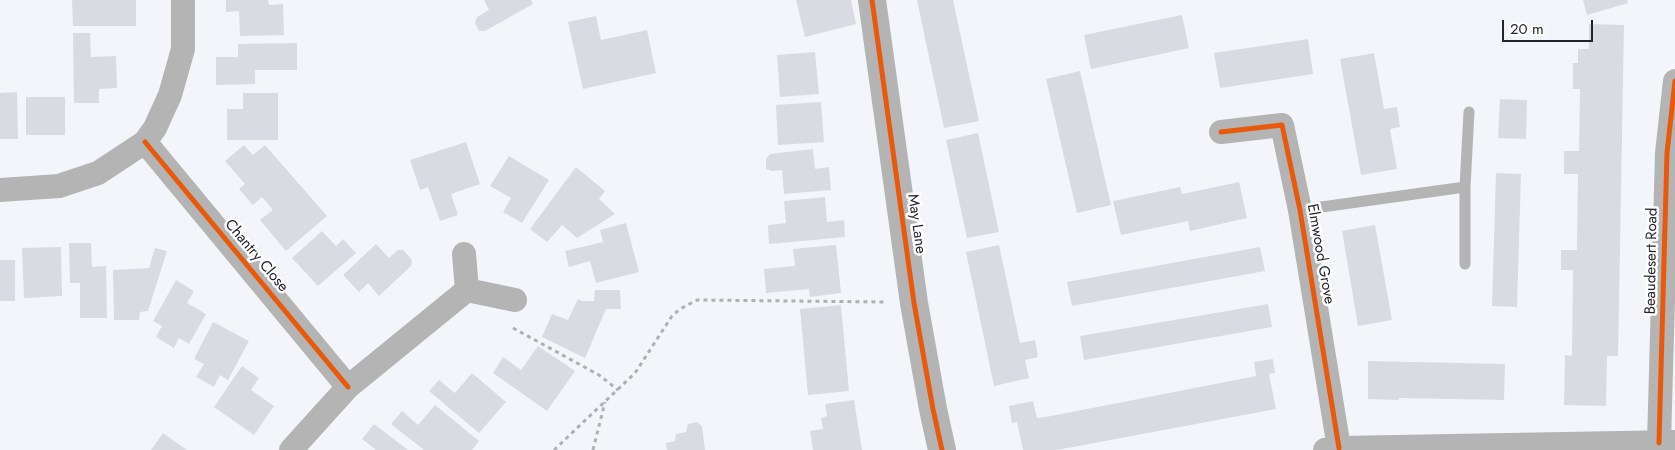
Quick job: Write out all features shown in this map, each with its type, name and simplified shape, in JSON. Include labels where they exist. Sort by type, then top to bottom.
[{"type":"street","points":[[0,190],[59,186],[98,173],[146,142],[155,128],[170,95],[183,49],[182,0]]},
{"type":"street","name":"May Lane","points":[[872,0],[914,303],[942,450]]},
{"type":"street","name":"Beaudesert Road","points":[[1667,442],[1667,153],[1675,82]]},
{"type":"street","name":"Elmwood Grove","points":[[1221,132],[1282,125],[1300,210],[1332,449]]},
{"type":"street","name":"Chantry Close","points":[[146,142],[348,387]]},
{"type":"street","points":[[464,254],[467,290]]},
{"type":"street","points":[[291,450],[348,387],[467,290]]},
{"type":"street","points":[[467,290],[515,300]]},
{"type":"street","points":[[1332,449],[1667,442]]},
{"type":"lane","points":[[1465,264],[1465,186],[1469,112]]},
{"type":"lane","points":[[1300,210],[1465,186]]},
{"type":"path","points":[[515,300],[512,327],[598,375],[618,390]]},
{"type":"path","points":[[554,450],[635,373],[672,316],[680,309],[697,300],[914,303]]},
{"type":"path","points":[[593,450],[606,401]]},
{"type":"building","points":[[72,0],[136,0],[136,26],[73,26]]},
{"type":"building","points":[[226,0],[268,0],[269,5],[283,4],[284,35],[240,36],[239,11],[226,12]]},
{"type":"building","points":[[484,0],[531,0],[533,4],[485,31],[479,31],[475,23],[477,17],[489,10]]},
{"type":"building","points":[[796,0],[851,0],[856,24],[805,37]]},
{"type":"building","points":[[917,0],[953,0],[979,121],[944,128]]},
{"type":"building","points":[[1583,0],[1627,0],[1628,3],[1587,15]]},
{"type":"building","points":[[1182,15],[1189,48],[1091,69],[1084,35]]},
{"type":"building","points":[[596,16],[601,40],[647,30],[656,73],[583,89],[568,22]]},
{"type":"building","points":[[1589,24],[1624,25],[1618,356],[1607,356],[1606,406],[1564,405],[1565,355],[1572,356],[1573,270],[1561,270],[1561,250],[1577,250],[1578,174],[1564,174],[1564,151],[1579,151],[1580,89],[1573,89],[1573,63],[1578,63],[1578,49],[1589,49]]},
{"type":"building","points":[[73,33],[90,33],[91,57],[116,56],[117,88],[99,89],[99,103],[74,103]]},
{"type":"building","points":[[1308,39],[1313,74],[1220,88],[1214,53]]},
{"type":"building","points":[[297,43],[297,70],[255,70],[255,84],[216,85],[216,57],[238,57],[238,44]]},
{"type":"building","points":[[815,52],[819,94],[780,97],[777,55]]},
{"type":"building","points":[[1374,53],[1384,109],[1397,107],[1400,127],[1390,129],[1397,169],[1361,175],[1340,59]]},
{"type":"building","points":[[1080,71],[1111,205],[1077,213],[1046,79]]},
{"type":"building","points":[[17,92],[18,139],[0,139],[0,93]]},
{"type":"building","points":[[243,93],[278,93],[278,140],[227,140],[227,109],[243,109]]},
{"type":"building","points":[[26,97],[65,97],[65,135],[26,135]]},
{"type":"building","points":[[1500,99],[1527,100],[1526,139],[1498,138]]},
{"type":"building","points":[[821,102],[824,142],[778,145],[776,105]]},
{"type":"building","points":[[978,133],[999,232],[967,238],[946,140]]},
{"type":"building","points":[[466,142],[480,184],[451,194],[458,215],[440,221],[428,187],[420,190],[410,160]]},
{"type":"building","points":[[244,145],[253,155],[265,145],[327,216],[286,251],[260,220],[273,210],[262,197],[253,205],[239,189],[245,184],[225,161]]},
{"type":"building","points":[[813,149],[815,169],[829,167],[831,190],[784,194],[782,170],[772,171],[766,169],[766,159],[770,154]]},
{"type":"building","points":[[509,156],[549,180],[522,223],[503,212],[511,198],[490,186]]},
{"type":"building","points":[[576,167],[605,191],[599,199],[615,214],[577,238],[562,225],[547,242],[530,229]]},
{"type":"building","points":[[1496,173],[1521,174],[1517,307],[1492,306]]},
{"type":"building","points":[[1239,182],[1247,218],[1190,231],[1188,221],[1121,235],[1113,201],[1180,187],[1182,194]]},
{"type":"building","points":[[825,197],[827,222],[844,220],[845,237],[769,244],[768,225],[786,223],[784,201]]},
{"type":"building","points":[[626,223],[639,272],[596,283],[590,261],[569,267],[565,251],[603,242],[600,230]]},
{"type":"building","points":[[1375,225],[1392,320],[1358,326],[1342,231]]},
{"type":"building","points":[[322,231],[336,246],[343,239],[356,253],[318,286],[292,258]]},
{"type":"building","points":[[69,243],[91,243],[92,267],[106,266],[107,318],[80,318],[80,283],[70,283]]},
{"type":"building","points":[[376,244],[389,258],[398,250],[403,250],[412,260],[411,266],[379,296],[368,283],[359,292],[343,275]]},
{"type":"building","points":[[836,245],[841,293],[810,297],[809,289],[766,293],[764,269],[795,266],[793,249]]},
{"type":"building","points":[[999,245],[1020,343],[1035,340],[1038,357],[1025,360],[1029,378],[994,386],[966,252]]},
{"type":"building","points":[[61,247],[62,296],[24,298],[22,248]]},
{"type":"building","points":[[1260,247],[1265,271],[1072,306],[1067,282]]},
{"type":"building","points":[[155,248],[167,251],[148,311],[140,312],[139,320],[114,320],[113,270],[149,268]]},
{"type":"building","points":[[0,260],[15,260],[15,301],[0,301]]},
{"type":"building","points":[[176,280],[194,291],[187,303],[206,314],[189,344],[179,338],[174,348],[156,337],[162,326],[153,321]]},
{"type":"building","points":[[595,290],[620,290],[621,309],[606,309],[585,358],[542,337],[552,314],[568,320],[578,299],[594,301]]},
{"type":"building","points":[[1268,304],[1272,327],[1084,360],[1080,336]]},
{"type":"building","points":[[841,305],[849,391],[808,395],[800,309]]},
{"type":"building","points":[[213,322],[249,341],[228,380],[220,375],[214,387],[196,377],[204,364],[194,359]]},
{"type":"building","points":[[538,346],[575,371],[547,411],[493,373],[503,357],[521,370]]},
{"type":"building","points":[[1273,359],[1275,373],[1269,374],[1276,409],[1057,450],[1023,450],[1017,422],[1012,423],[1009,406],[1033,401],[1037,418],[1046,417],[1256,376],[1254,362]]},
{"type":"building","points":[[1368,361],[1505,364],[1504,400],[1368,399]]},
{"type":"building","points":[[242,366],[259,378],[251,390],[274,406],[254,435],[214,407]]},
{"type":"building","points":[[472,373],[506,402],[479,433],[429,391],[439,380],[455,393]]},
{"type":"building","points":[[854,400],[862,450],[813,450],[810,431],[823,429],[821,418],[827,416],[825,404]]},
{"type":"building","points":[[435,405],[479,441],[472,450],[424,450],[391,424],[402,411],[418,425]]},
{"type":"building","points":[[697,422],[702,426],[705,450],[667,450],[666,443],[675,441],[676,434],[686,432],[688,424]]},
{"type":"building","points":[[374,424],[408,450],[376,450],[362,439]]},
{"type":"building","points":[[163,433],[187,450],[151,450]]},
{"type":"cycle path","points":[[872,0],[914,303],[942,450]]},
{"type":"cycle path","points":[[1659,443],[1667,153],[1675,81]]},
{"type":"cycle path","points":[[1221,132],[1282,125],[1300,210],[1339,448]]},
{"type":"cycle path","points":[[145,142],[348,387]]}]
